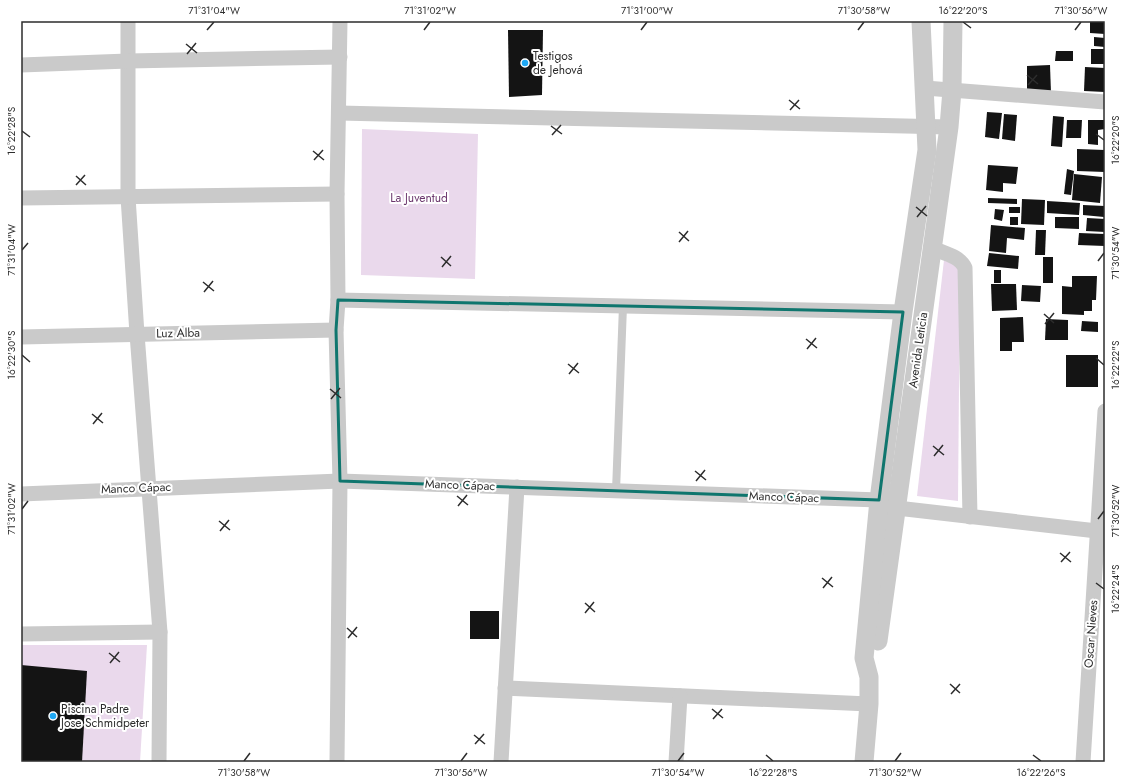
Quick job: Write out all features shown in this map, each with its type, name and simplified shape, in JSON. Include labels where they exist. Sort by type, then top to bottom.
[{"type":"street","points":[[128,21],[128,197],[160,632],[159,762]]},
{"type":"street","points":[[337,762],[340,481],[336,330],[338,300],[337,194],[340,21]]},
{"type":"street","name":"Avenida Leticia","points":[[864,762],[869,704],[868,677],[864,658],[879,500],[903,312],[927,150],[922,21]]},
{"type":"street","name":"Avenida Leticia","points":[[868,677],[875,660],[949,127],[952,90],[953,21]]},
{"type":"street","points":[[21,65],[128,61],[340,57]]},
{"type":"street","points":[[925,88],[1105,102]]},
{"type":"street","points":[[339,113],[949,127]]},
{"type":"street","points":[[21,198],[337,194]]},
{"type":"street","points":[[932,248],[959,260],[963,263],[965,268],[970,517]]},
{"type":"street","points":[[338,300],[903,312]]},
{"type":"street","name":"Luz Alba","points":[[21,337],[336,330]]},
{"type":"street","name":"Oscar Nieves","points":[[1083,762],[1105,411]]},
{"type":"street","name":"Manco Cápac","points":[[21,494],[340,481],[517,487],[879,500],[897,508],[1097,531]]},
{"type":"street","points":[[501,762],[517,487]]},
{"type":"street","points":[[21,634],[160,632]]},
{"type":"street","points":[[505,688],[869,704]]},
{"type":"street","points":[[676,762],[680,696]]},
{"type":"lane","points":[[616,491],[623,306]]},
{"type":"highlighted area","points":[[338,300],[903,312],[879,500],[340,481],[336,330]]},
{"type":"green space","name":"La Juventud","points":[[362,129],[478,134],[475,279],[361,275]]},
{"type":"green space","points":[[944,260],[960,267],[958,501],[917,496]]},
{"type":"green space","points":[[21,645],[147,645],[140,762],[21,762]]},
{"type":"building","points":[[1090,21],[1105,21],[1105,34],[1090,33]]},
{"type":"building","name":"Testigos de Jehová","points":[[508,30],[543,30],[542,95],[509,97]]},
{"type":"building","points":[[1094,37],[1105,38],[1105,47],[1094,46]]},
{"type":"building","points":[[1091,49],[1105,49],[1105,64],[1091,64]]},
{"type":"building","points":[[1056,51],[1073,51],[1073,61],[1055,61]]},
{"type":"building","points":[[1050,65],[1051,93],[1027,93],[1027,66]]},
{"type":"building","points":[[1085,67],[1105,68],[1105,92],[1084,91]]},
{"type":"building","points":[[987,112],[1002,113],[999,139],[985,137]]},
{"type":"building","points":[[1004,114],[1017,115],[1015,141],[1002,139]]},
{"type":"building","points":[[1053,116],[1064,117],[1062,147],[1051,146]]},
{"type":"building","points":[[1067,120],[1082,120],[1081,138],[1066,138]]},
{"type":"building","points":[[1088,120],[1105,120],[1105,129],[1098,130],[1098,145],[1088,144]]},
{"type":"building","points":[[1077,149],[1105,150],[1105,172],[1077,171]]},
{"type":"building","points":[[988,165],[1018,167],[1016,184],[1003,183],[1003,192],[986,190]]},
{"type":"building","points":[[1067,169],[1074,171],[1071,195],[1064,194]]},
{"type":"building","points":[[1074,174],[1102,177],[1100,203],[1072,200]]},
{"type":"building","points":[[988,198],[1017,199],[1017,204],[988,203]]},
{"type":"building","points":[[1022,199],[1045,200],[1044,225],[1021,224]]},
{"type":"building","points":[[1047,201],[1080,203],[1079,215],[1047,213]]},
{"type":"building","points":[[1083,205],[1105,206],[1104,217],[1083,215]]},
{"type":"building","points":[[1009,207],[1020,207],[1020,213],[1009,213]]},
{"type":"building","points":[[995,209],[1004,210],[1002,221],[994,219]]},
{"type":"building","points":[[1010,217],[1018,217],[1018,225],[1010,225]]},
{"type":"building","points":[[1055,217],[1079,217],[1079,229],[1055,228]]},
{"type":"building","points":[[1087,218],[1105,219],[1105,232],[1086,231]]},
{"type":"building","points":[[991,225],[1025,228],[1024,240],[1007,238],[1006,253],[989,251]]},
{"type":"building","points":[[1036,230],[1046,230],[1045,255],[1035,255]]},
{"type":"building","points":[[1079,233],[1105,234],[1105,246],[1078,245]]},
{"type":"building","points":[[989,253],[1019,256],[1018,269],[987,266]]},
{"type":"building","points":[[1043,257],[1053,257],[1053,283],[1043,283]]},
{"type":"building","points":[[994,270],[1001,270],[1001,283],[994,283]]},
{"type":"building","points":[[1072,276],[1097,276],[1096,300],[1092,300],[1092,311],[1084,311],[1084,315],[1062,314],[1062,286],[1072,287]]},
{"type":"building","points":[[991,284],[1016,284],[1017,310],[992,311]]},
{"type":"building","points":[[1022,285],[1041,286],[1040,302],[1021,301]]},
{"type":"building","points":[[1023,317],[1024,342],[1012,342],[1012,351],[1000,351],[1000,318]]},
{"type":"building","points":[[1046,319],[1068,320],[1068,340],[1045,340]]},
{"type":"building","points":[[1082,321],[1098,322],[1098,332],[1081,331]]},
{"type":"building","points":[[1066,355],[1098,355],[1098,387],[1066,387]]},
{"type":"building","points":[[470,611],[499,611],[499,639],[470,639]]},
{"type":"building","name":"Piscina Padre Jose Schmidpeter","points":[[21,665],[87,671],[82,762],[21,762]]},
{"type":"place","name":"Testigos de Jehová","points":[[525,63]]},
{"type":"place","name":"Piscina Padre Jose Schmidpeter","points":[[53,716]]}]
